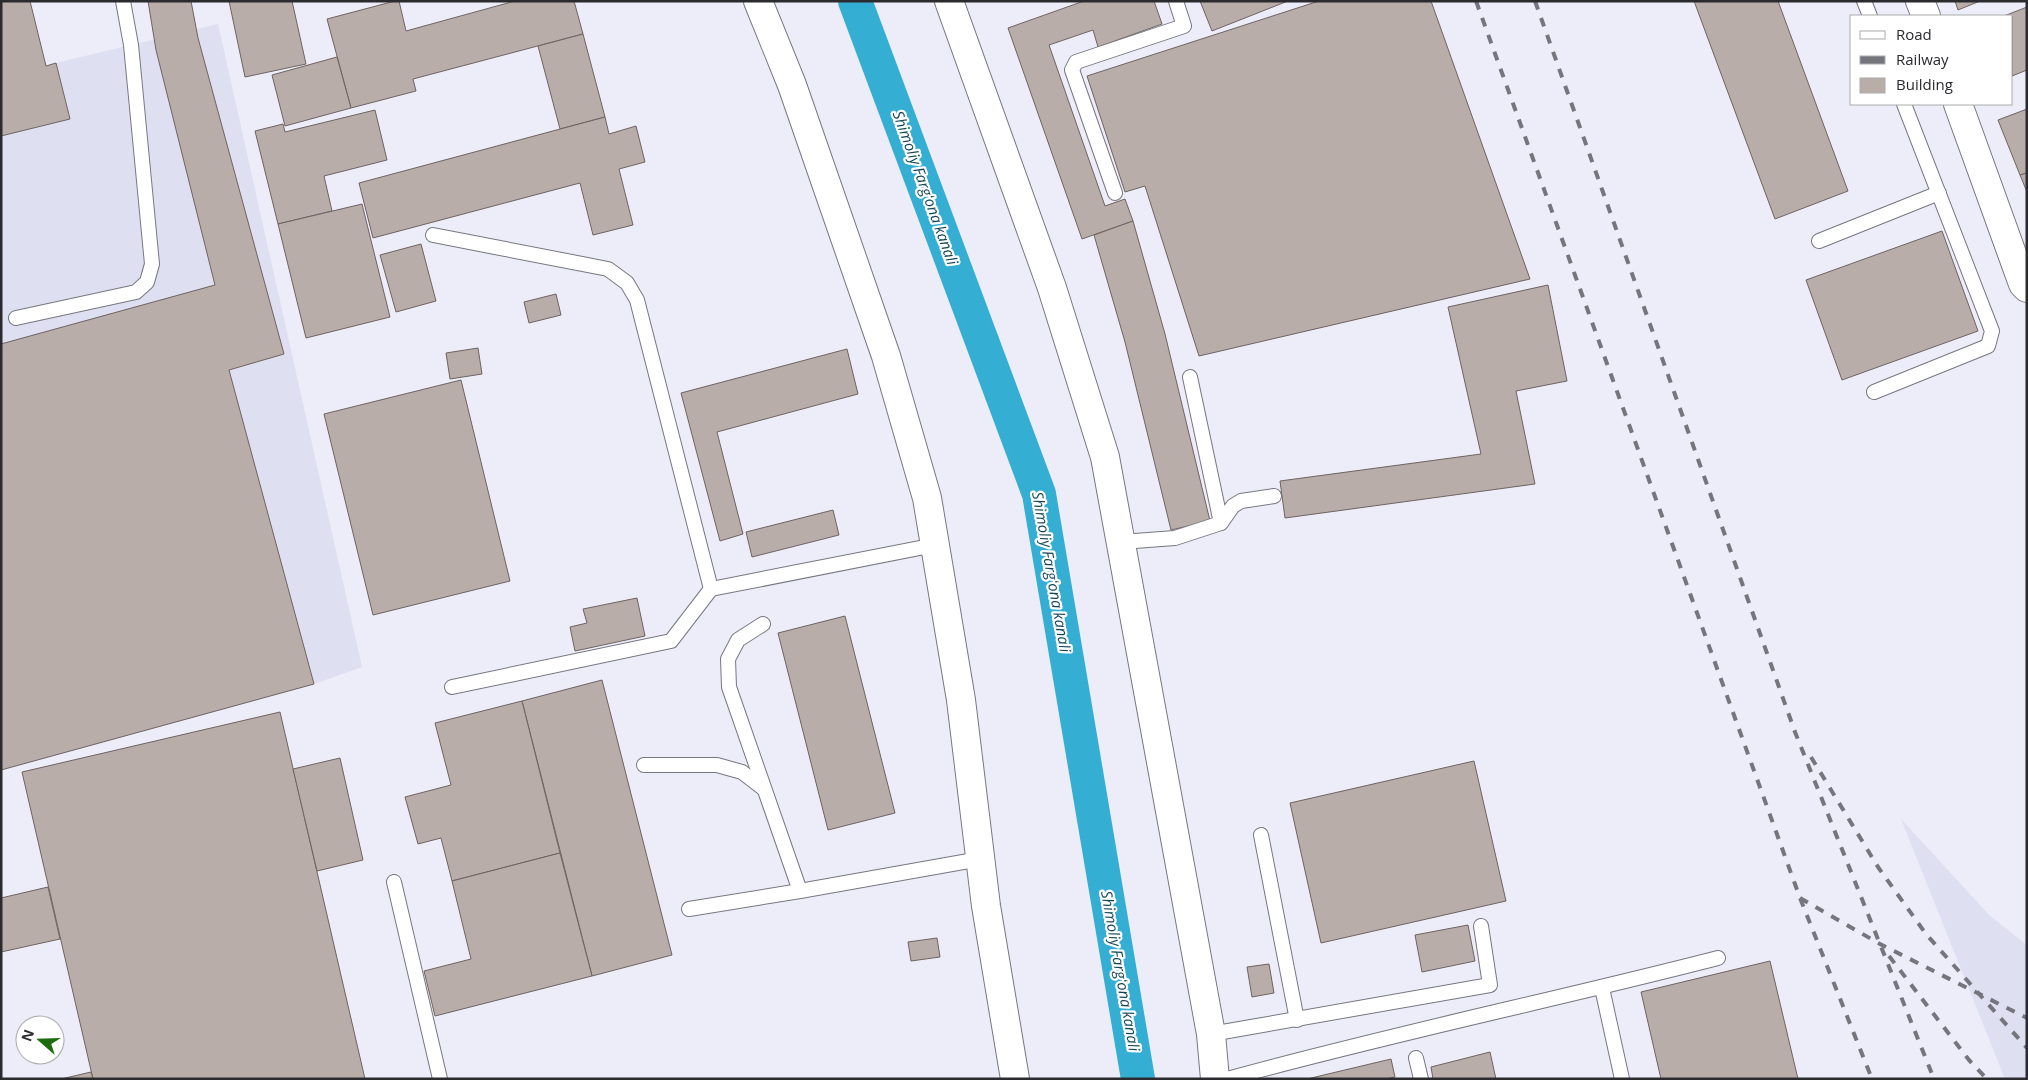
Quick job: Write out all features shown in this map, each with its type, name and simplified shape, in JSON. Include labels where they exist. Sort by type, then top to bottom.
[{"type":"street","points":[[758,1],[792,85],[886,356],[927,498],[961,700],[986,906],[1015,1079]]},
{"type":"street","points":[[949,1],[1055,298],[1105,457],[1211,1034],[1216,1079]]},
{"type":"street","points":[[1920,1],[1926,15]]},
{"type":"street","points":[[1958,105],[2027,288]]},
{"type":"lane","points":[[16,318],[136,292],[147,282],[152,264],[131,45],[123,1]]},
{"type":"lane","points":[[1115,193],[1072,70],[1076,62],[1184,26],[1176,1]]},
{"type":"lane","points":[[1864,1],[1870,15]]},
{"type":"lane","points":[[1874,392],[1988,346],[1992,331],[1904,105]]},
{"type":"lane","points":[[1819,241],[1939,193]]},
{"type":"lane","points":[[433,235],[608,269],[627,283],[636,300],[711,589]]},
{"type":"lane","points":[[1190,377],[1221,523]]},
{"type":"lane","points":[[1120,542],[1175,538],[1221,523],[1233,506],[1241,501],[1274,496]]},
{"type":"lane","points":[[452,687],[671,641],[711,589],[935,545]]},
{"type":"lane","points":[[763,624],[738,640],[728,658],[729,687],[800,891]]},
{"type":"lane","points":[[644,765],[717,765],[742,772],[764,788]]},
{"type":"lane","points":[[1261,834],[1297,1020]]},
{"type":"lane","points":[[689,909],[980,859]]},
{"type":"lane","points":[[394,882],[440,1079]]},
{"type":"lane","points":[[1211,1034],[1490,985],[1481,926]]},
{"type":"lane","points":[[1227,1079],[1311,1056],[1602,988],[1718,958]]},
{"type":"lane","points":[[1602,988],[1622,1079]]},
{"type":"lane","points":[[1416,1058],[1421,1079]]},
{"type":"shaded area","points":[[218,24],[362,667],[314,684],[1,770],[1,136],[70,119],[56,63]]},
{"type":"shaded area","points":[[1901,819],[1990,916],[2027,945],[2027,1079],[2005,1079]]},
{"type":"building","points":[[1,1],[30,1],[46,66],[56,63],[70,119],[1,136]]},
{"type":"building","points":[[148,1],[191,1],[198,38],[284,354],[229,370],[314,684],[1,770],[1,344],[215,285],[156,50]]},
{"type":"building","points":[[229,1],[292,1],[306,64],[245,77]]},
{"type":"building","points":[[399,1],[406,31],[515,1],[574,1],[583,34],[413,79],[416,91],[351,108],[327,19]]},
{"type":"building","points":[[1084,1],[1154,1],[1162,24],[1098,47],[1093,30],[1049,45],[1105,206],[1125,199],[1133,221],[1082,239],[1008,28]]},
{"type":"building","points":[[1200,1],[1288,1],[1212,31]]},
{"type":"building","points":[[1319,1],[1431,1],[1530,279],[1199,356],[1145,186],[1125,192],[1087,76]]},
{"type":"building","points":[[1694,1],[1778,1],[1848,191],[1775,219]]},
{"type":"building","points":[[1955,1],[1980,1],[1958,10]]},
{"type":"building","points":[[2027,7],[2027,70],[2013,76],[2013,15],[2007,15]]},
{"type":"building","points":[[583,34],[605,117],[560,129],[538,46]]},
{"type":"building","points":[[337,57],[351,108],[285,126],[272,75]]},
{"type":"building","points":[[2027,109],[2027,173],[2020,175],[1998,120]]},
{"type":"building","points":[[375,110],[387,160],[324,176],[332,211],[278,224],[255,131],[283,124],[285,132]]},
{"type":"building","points":[[605,117],[609,134],[636,126],[645,162],[619,169],[633,225],[593,235],[580,183],[373,238],[359,183]]},
{"type":"building","points":[[2027,173],[2027,192],[2020,175]]},
{"type":"building","points":[[362,204],[390,317],[306,338],[278,224]]},
{"type":"building","points":[[1133,221],[1165,334],[1210,521],[1171,530],[1125,342],[1094,235]]},
{"type":"building","points":[[1942,231],[1978,331],[1842,380],[1806,280]]},
{"type":"building","points":[[421,244],[436,301],[396,312],[380,255]]},
{"type":"building","points":[[1548,285],[1567,381],[1516,391],[1535,484],[1285,518],[1280,481],[1481,454],[1448,307]]},
{"type":"building","points":[[556,294],[561,315],[529,323],[524,302]]},
{"type":"building","points":[[478,348],[482,374],[450,379],[446,353]]},
{"type":"building","points":[[847,349],[858,394],[717,432],[743,534],[720,541],[681,393]]},
{"type":"building","points":[[461,380],[510,581],[373,615],[324,414]]},
{"type":"building","points":[[833,510],[839,535],[752,557],[746,532]]},
{"type":"building","points":[[637,598],[645,636],[575,651],[570,627],[587,623],[583,609]]},
{"type":"building","points":[[845,616],[895,813],[828,830],[778,633]]},
{"type":"building","points":[[602,680],[672,955],[592,976],[522,701]]},
{"type":"building","points":[[522,701],[560,853],[452,881],[441,838],[418,844],[405,797],[451,785],[435,723]]},
{"type":"building","points":[[280,712],[365,1079],[93,1079],[22,772]]},
{"type":"building","points":[[340,758],[363,860],[317,871],[293,769]]},
{"type":"building","points":[[1474,761],[1506,901],[1321,943],[1290,803]]},
{"type":"building","points":[[560,853],[592,976],[435,1016],[424,971],[471,959],[452,881]]},
{"type":"building","points":[[48,887],[60,939],[1,952],[1,898]]},
{"type":"building","points":[[1468,925],[1475,961],[1422,972],[1415,935]]},
{"type":"building","points":[[937,938],[940,957],[911,961],[908,942]]},
{"type":"building","points":[[1770,961],[1798,1079],[1661,1079],[1641,992]]},
{"type":"building","points":[[1269,964],[1274,993],[1252,997],[1247,967]]},
{"type":"building","points":[[1490,1052],[1496,1079],[1433,1079],[1431,1067]]},
{"type":"building","points":[[1391,1059],[1395,1077],[1386,1079],[1307,1079]]},
{"type":"building","points":[[91,1072],[93,1079],[61,1079]]},
{"type":"waterway","name":"Shimoliy Fargʻona kanali","points":[[855,1],[1039,494],[1138,1079]]},
{"type":"railway","points":[[1476,1],[1800,898],[1872,1079]]},
{"type":"railway","points":[[1535,1],[1795,732],[1934,1079]]},
{"type":"railway","points":[[1811,757],[1878,867],[1926,934],[2027,1048]]},
{"type":"railway","points":[[1800,898],[1880,944],[2027,1018]]},
{"type":"railway","points":[[1889,956],[1969,1060],[1987,1079]]}]
